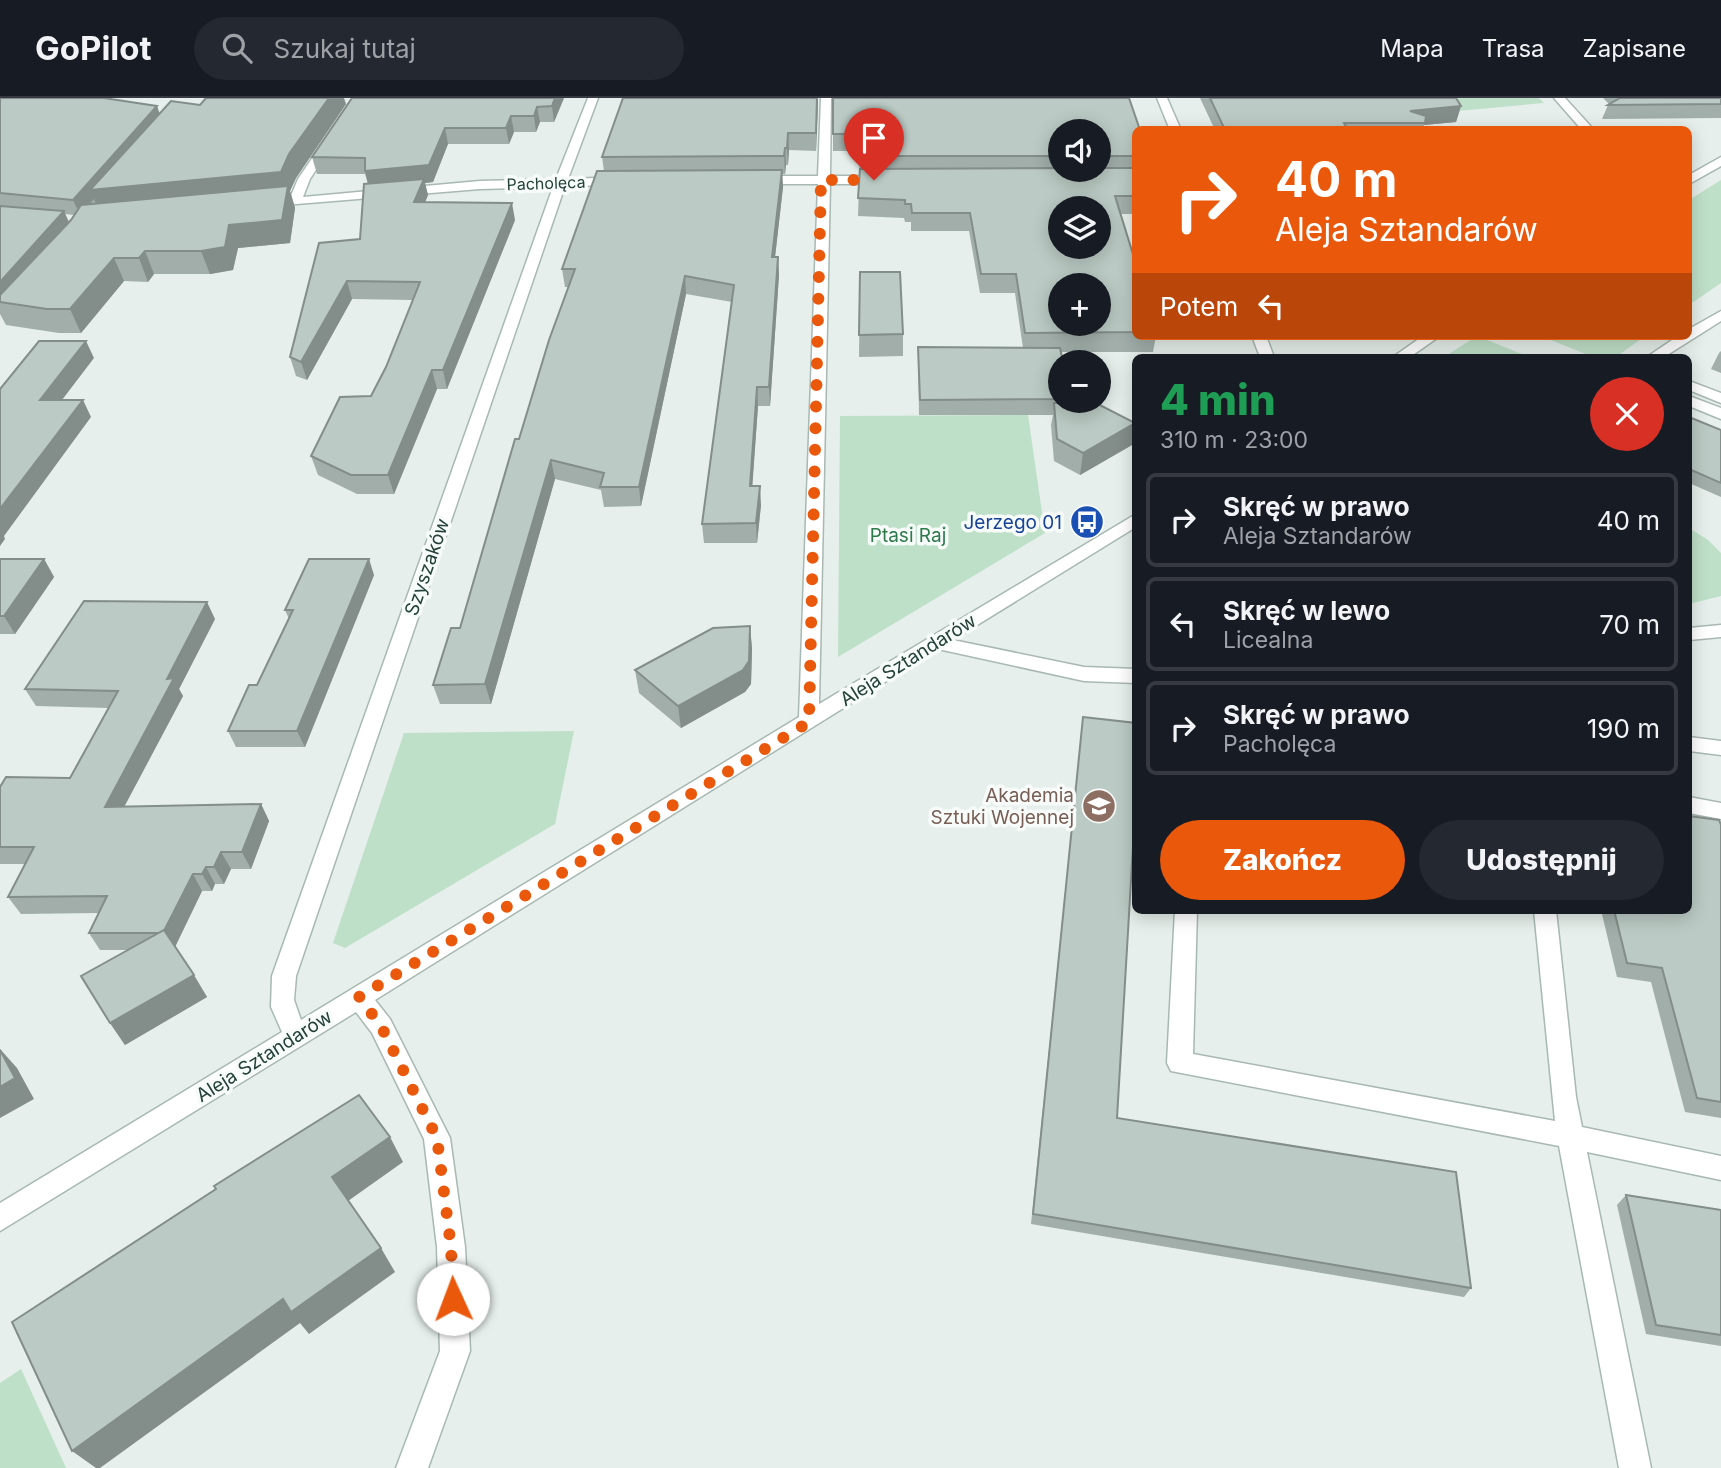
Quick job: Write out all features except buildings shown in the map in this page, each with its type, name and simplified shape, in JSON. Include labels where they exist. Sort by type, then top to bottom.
[{"type":"street","points":[[295,201],[304,179],[358,98]]},
{"type":"street","name":"Szyszaków","points":[[297,1035],[284,1017],[279,996],[285,976],[593,98]]},
{"type":"street","points":[[809,722],[825,98]]},
{"type":"street","points":[[1162,98],[1174,126]]},
{"type":"street","points":[[1559,98],[1585,126]]},
{"type":"street","points":[[1692,178],[1721,161]]},
{"type":"street","points":[[741,180],[903,180]]},
{"type":"street","name":"Pacholęca","points":[[255,205],[447,187],[563,181],[633,181]]},
{"type":"street","points":[[1692,333],[1721,315]]},
{"type":"street","points":[[1405,354],[1427,340]]},
{"type":"street","points":[[1659,354],[1682,340]]},
{"type":"street","points":[[1692,387],[1721,398]]},
{"type":"street","points":[[1692,402],[1721,414]]},
{"type":"street","name":"Aleja Sztandarów","points":[[0,1218],[1132,521]]},
{"type":"street","points":[[1692,634],[1721,631]]},
{"type":"street","points":[[937,643],[1084,674],[1132,676]]},
{"type":"street","points":[[1692,744],[1721,748]]},
{"type":"street","points":[[1692,806],[1721,811]]},
{"type":"street","points":[[1186,914],[1181,1063],[1570,1136],[1721,1168]]},
{"type":"street","points":[[1545,914],[1563,1097],[1635,1468]]},
{"type":"street","points":[[359,997],[381,1026],[437,1138],[451,1247],[455,1351],[412,1468]]},
{"type":"green space","points":[[1367,98],[1539,98],[1544,103],[1381,118]]},
{"type":"green space","points":[[1721,180],[1721,283],[1692,303],[1692,198]]},
{"type":"green space","points":[[1471,340],[1487,340],[1522,354],[1449,354]]},
{"type":"green space","points":[[1551,340],[1639,340],[1620,354],[1586,354]]},
{"type":"green space","name":"Ptasi Raj","points":[[1028,415],[1045,533],[838,657],[840,416]]},
{"type":"green space","points":[[1692,530],[1721,553],[1721,596],[1692,603]]},
{"type":"green space","points":[[574,731],[555,824],[345,948],[333,943],[404,733]]},
{"type":"green space","points":[[21,1369],[66,1468],[0,1468],[0,1383]]},
{"type":"place","name":"Jerzego 01","points":[[1087,522]]},
{"type":"place","name":"Akademia Sztuki Wojennej","points":[[1099,806]]},
{"type":"route","points":[[453,1299],[451,1247],[437,1138],[381,1026],[359,997],[809,722],[821,180],[874,180]]}]
